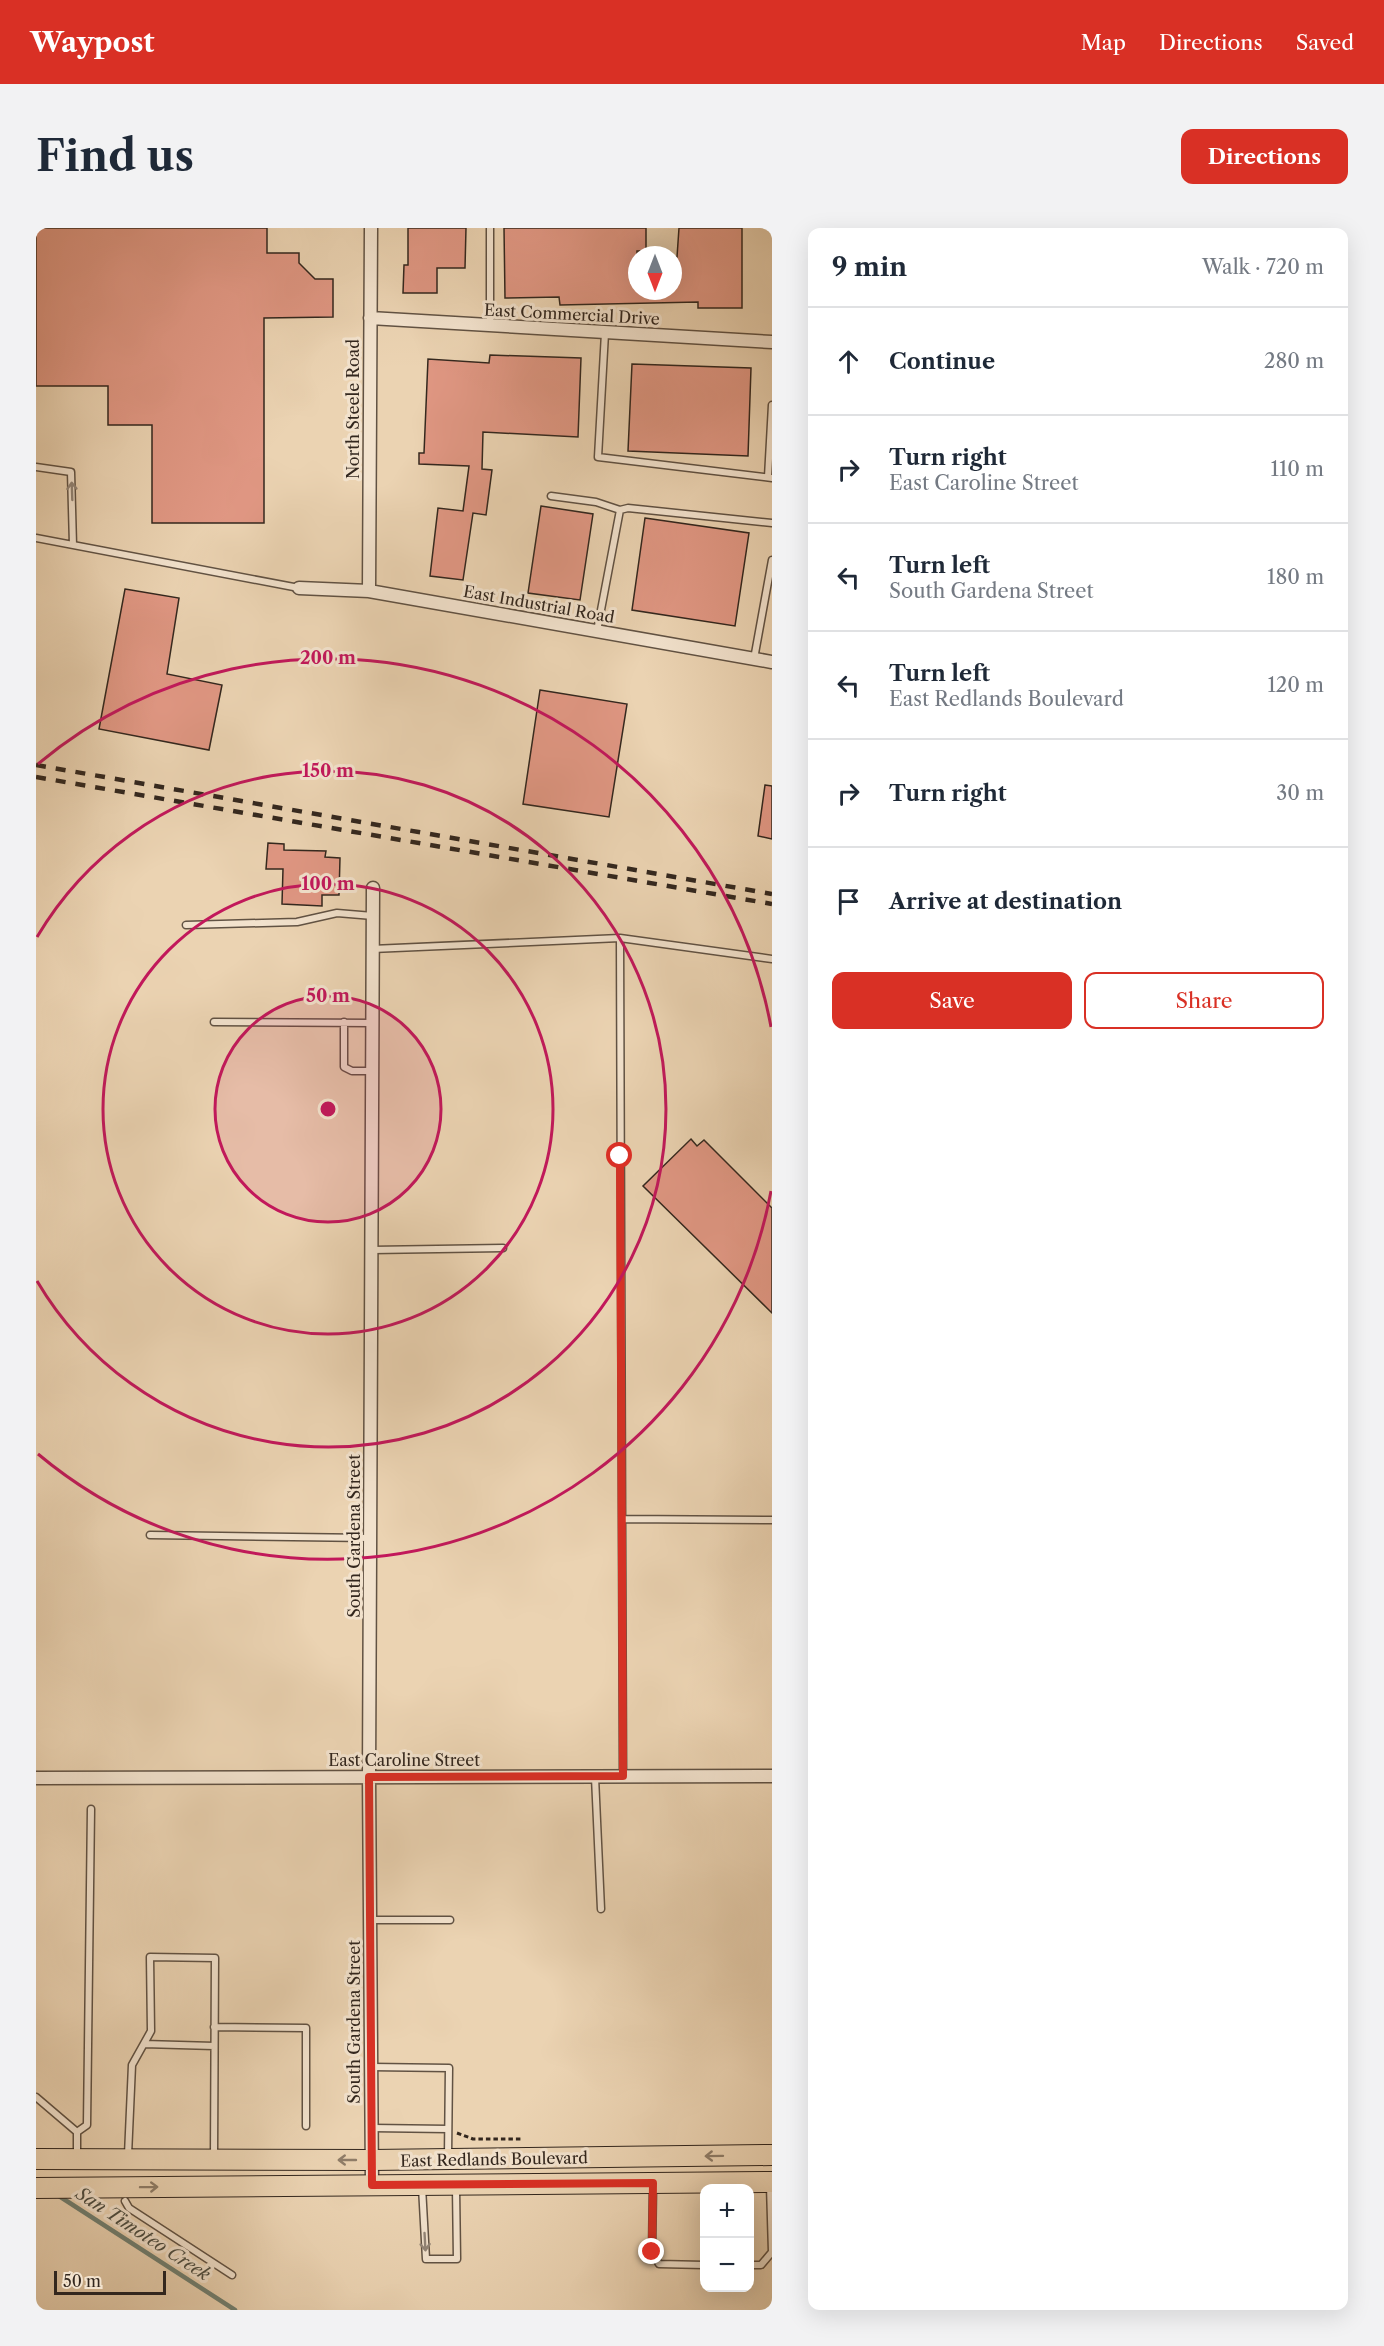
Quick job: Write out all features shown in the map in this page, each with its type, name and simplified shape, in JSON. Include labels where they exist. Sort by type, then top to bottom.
[{"type":"main road","name":"East Redlands Boulevard","points":[[36,2159],[447,2160],[772,2155]]},
{"type":"main road","name":"East Redlands Boulevard","points":[[36,2188],[771,2182]]},
{"type":"street","name":"North Steele Road","points":[[369,591],[371,228]]},
{"type":"street","name":"East Commercial Drive","points":[[370,318],[772,342]]},
{"type":"street","name":"East Industrial Road","points":[[299,588],[369,591],[772,662]]},
{"type":"street","name":"South Gardena Street","points":[[372,2185],[369,1777],[373,888]]},
{"type":"street","name":"East Caroline Street","points":[[36,1778],[772,1776]]},
{"type":"lane","points":[[490,228],[490,326]]},
{"type":"lane","points":[[605,333],[598,457],[770,477],[772,405]]},
{"type":"lane","points":[[36,467],[71,472],[73,545]]},
{"type":"lane","points":[[551,496],[596,502],[620,510],[628,508],[772,523]]},
{"type":"lane","points":[[597,631],[620,510]]},
{"type":"lane","points":[[36,538],[299,588]]},
{"type":"lane","points":[[754,659],[772,560]]},
{"type":"lane","points":[[186,925],[297,922],[337,913],[373,916]]},
{"type":"lane","points":[[620,938],[623,1776]]},
{"type":"lane","points":[[372,949],[620,938],[772,959]]},
{"type":"lane","points":[[214,1022],[372,1023]]},
{"type":"lane","points":[[344,1022],[344,1068],[352,1071],[372,1071]]},
{"type":"lane","points":[[371,1250],[503,1248]]},
{"type":"lane","points":[[622,1519],[772,1520]]},
{"type":"lane","points":[[150,1535],[370,1538]]},
{"type":"lane","points":[[595,1776],[601,1909]]},
{"type":"lane","points":[[77,2132],[87,2125],[91,1809]]},
{"type":"lane","points":[[370,1920],[450,1920]]},
{"type":"lane","points":[[128,2160],[132,2065],[151,2031],[150,1957],[215,1958],[214,2160]]},
{"type":"lane","points":[[214,2027],[306,2028],[306,2126]]},
{"type":"lane","points":[[144,2044],[214,2046]]},
{"type":"lane","points":[[371,2067],[450,2068],[447,2160]]},
{"type":"lane","points":[[36,2097],[77,2132],[77,2159]]},
{"type":"lane","points":[[372,2128],[448,2129]]},
{"type":"lane","points":[[754,2265],[761,2265],[771,2252],[771,2182]]},
{"type":"lane","points":[[653,2183],[652,2252],[659,2264],[700,2265]]},
{"type":"lane","points":[[422,2184],[426,2259],[457,2259],[456,2184]]},
{"type":"lane","points":[[125,2201],[129,2208],[232,2275]]},
{"type":"building","points":[[36,228],[267,228],[267,253],[299,253],[299,263],[315,279],[333,279],[333,317],[264,318],[264,523],[152,523],[152,425],[108,425],[108,386],[36,386]]},
{"type":"building","points":[[408,228],[466,228],[465,268],[437,268],[437,293],[403,293],[404,265],[408,265]]},
{"type":"building","points":[[504,228],[646,228],[646,246],[628,246],[628,300],[682,300],[682,246],[678,246],[679,228],[742,228],[742,308],[698,308],[698,302],[560,305],[559,297],[505,298]]},
{"type":"building","points":[[490,355],[581,358],[578,437],[483,432],[482,469],[492,470],[486,515],[473,513],[463,580],[430,576],[438,508],[463,511],[469,466],[419,464],[419,453],[424,453],[428,359],[489,363]]},
{"type":"building","points":[[632,364],[751,368],[748,456],[628,451]]},
{"type":"building","points":[[541,506],[593,514],[580,600],[528,593]]},
{"type":"building","points":[[645,518],[749,533],[735,626],[632,610]]},
{"type":"building","points":[[125,589],[179,598],[167,674],[222,685],[209,750],[99,729]]},
{"type":"building","points":[[540,690],[627,704],[609,817],[523,804]]},
{"type":"building","points":[[765,785],[772,786],[772,839],[758,836]]},
{"type":"building","points":[[268,843],[284,844],[284,850],[326,851],[325,857],[340,858],[339,895],[322,895],[322,906],[282,904],[283,869],[266,869]]},
{"type":"building","points":[[691,1139],[697,1146],[704,1140],[772,1208],[772,1313],[643,1186]]},
{"type":"waterway","name":"San Timoteo Creek","points":[[59,2196],[235,2310]]},
{"type":"railway","points":[[36,765],[772,894]]},
{"type":"railway","points":[[36,777],[772,904]]},
{"type":"route","points":[[620,1156],[623,1776],[369,1777],[372,2185],[653,2183],[652,2252]]}]
